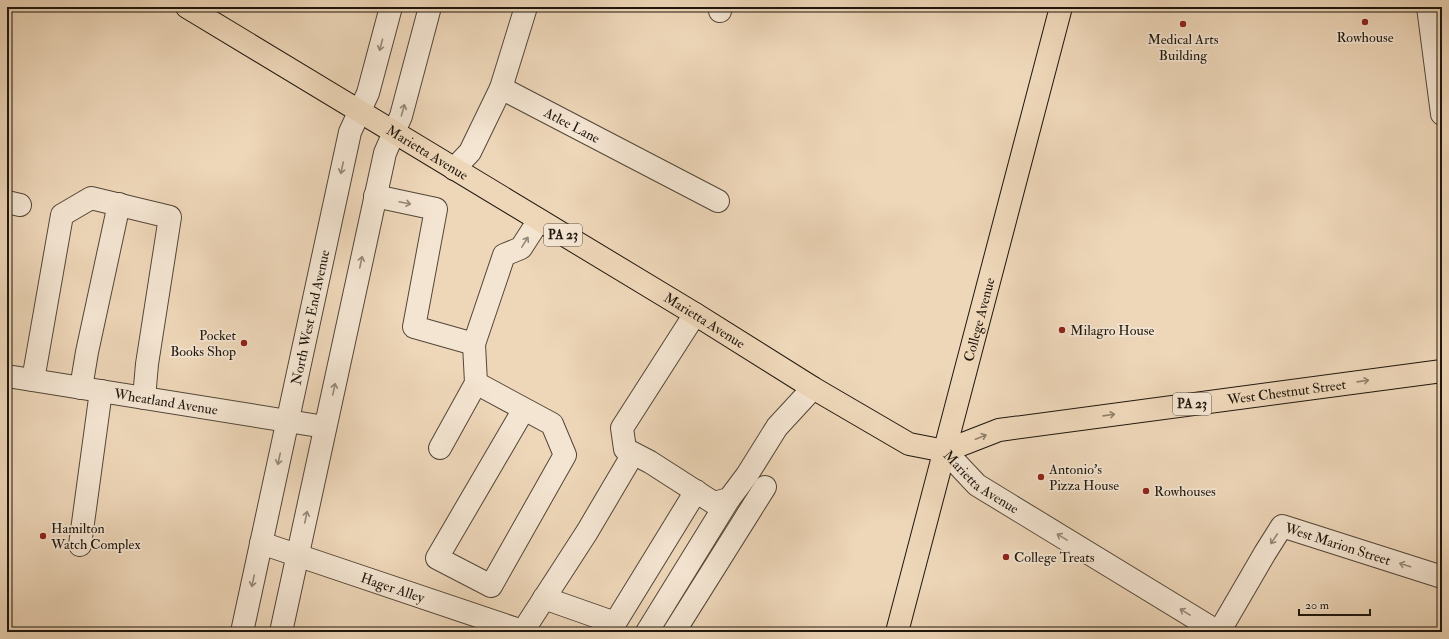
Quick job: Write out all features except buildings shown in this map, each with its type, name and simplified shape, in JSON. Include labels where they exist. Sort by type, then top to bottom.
[{"type":"main road","name":"Marietta Avenue","points":[[187,7],[695,314],[813,388],[909,444],[945,451]]},
{"type":"main road","name":"College Avenue","points":[[897,632],[1062,7]]},
{"type":"main road","name":"West Chestnut Street","points":[[945,451],[999,430],[1442,371]]},
{"type":"street","name":"North West End Avenue","points":[[242,632],[350,132],[368,93],[391,7]]},
{"type":"street","points":[[281,632],[385,153],[401,116],[430,7]]},
{"type":"street","points":[[454,169],[470,152],[501,88],[526,7]]},
{"type":"street","points":[[1428,7],[1437,36],[1442,114]]},
{"type":"street","name":"Atlee Lane","points":[[501,88],[718,201]]},
{"type":"street","points":[[375,196],[436,209],[414,327],[474,344]]},
{"type":"street","points":[[33,380],[62,215],[91,198],[170,217],[147,364],[144,398]]},
{"type":"street","points":[[80,545],[91,389],[87,352],[119,204]]},
{"type":"street","points":[[440,448],[476,382],[474,344],[504,255],[521,248],[539,220]]},
{"type":"street","points":[[695,314],[622,428],[625,449],[650,462],[714,503],[729,499]]},
{"type":"street","name":"Wheatland Avenue","points":[[7,376],[325,427]]},
{"type":"street","points":[[476,382],[552,424],[565,455],[491,586],[437,558],[524,409]]},
{"type":"street","points":[[647,632],[729,499],[747,475],[777,427],[813,388]]},
{"type":"street","name":"Marietta Avenue","points":[[945,451],[977,486],[1219,632]]},
{"type":"street","points":[[524,632],[544,598],[587,532],[633,454]]},
{"type":"street","points":[[674,632],[765,487]]},
{"type":"street","points":[[615,623],[696,491]]},
{"type":"street","name":"West Marion Street","points":[[1219,632],[1265,552],[1282,526],[1442,577]]},
{"type":"street","name":"Hager Alley","points":[[261,543],[524,632]]},
{"type":"street","points":[[469,613],[485,584]]},
{"type":"street","points":[[544,598],[637,632]]},
{"type":"place","name":"Rowhouse","points":[[1365,22]]},
{"type":"place","name":"Medical Arts Building","points":[[1183,24]]},
{"type":"place","name":"Milagro House","points":[[1062,330]]},
{"type":"place","name":"Pocket Books Shop","points":[[244,343]]},
{"type":"place","name":"Antonio's Pizza House","points":[[1041,477]]},
{"type":"place","name":"Rowhouses","points":[[1146,491]]},
{"type":"place","name":"Hamilton Watch Complex","points":[[43,536]]},
{"type":"place","name":"College Treats","points":[[1006,557]]}]
